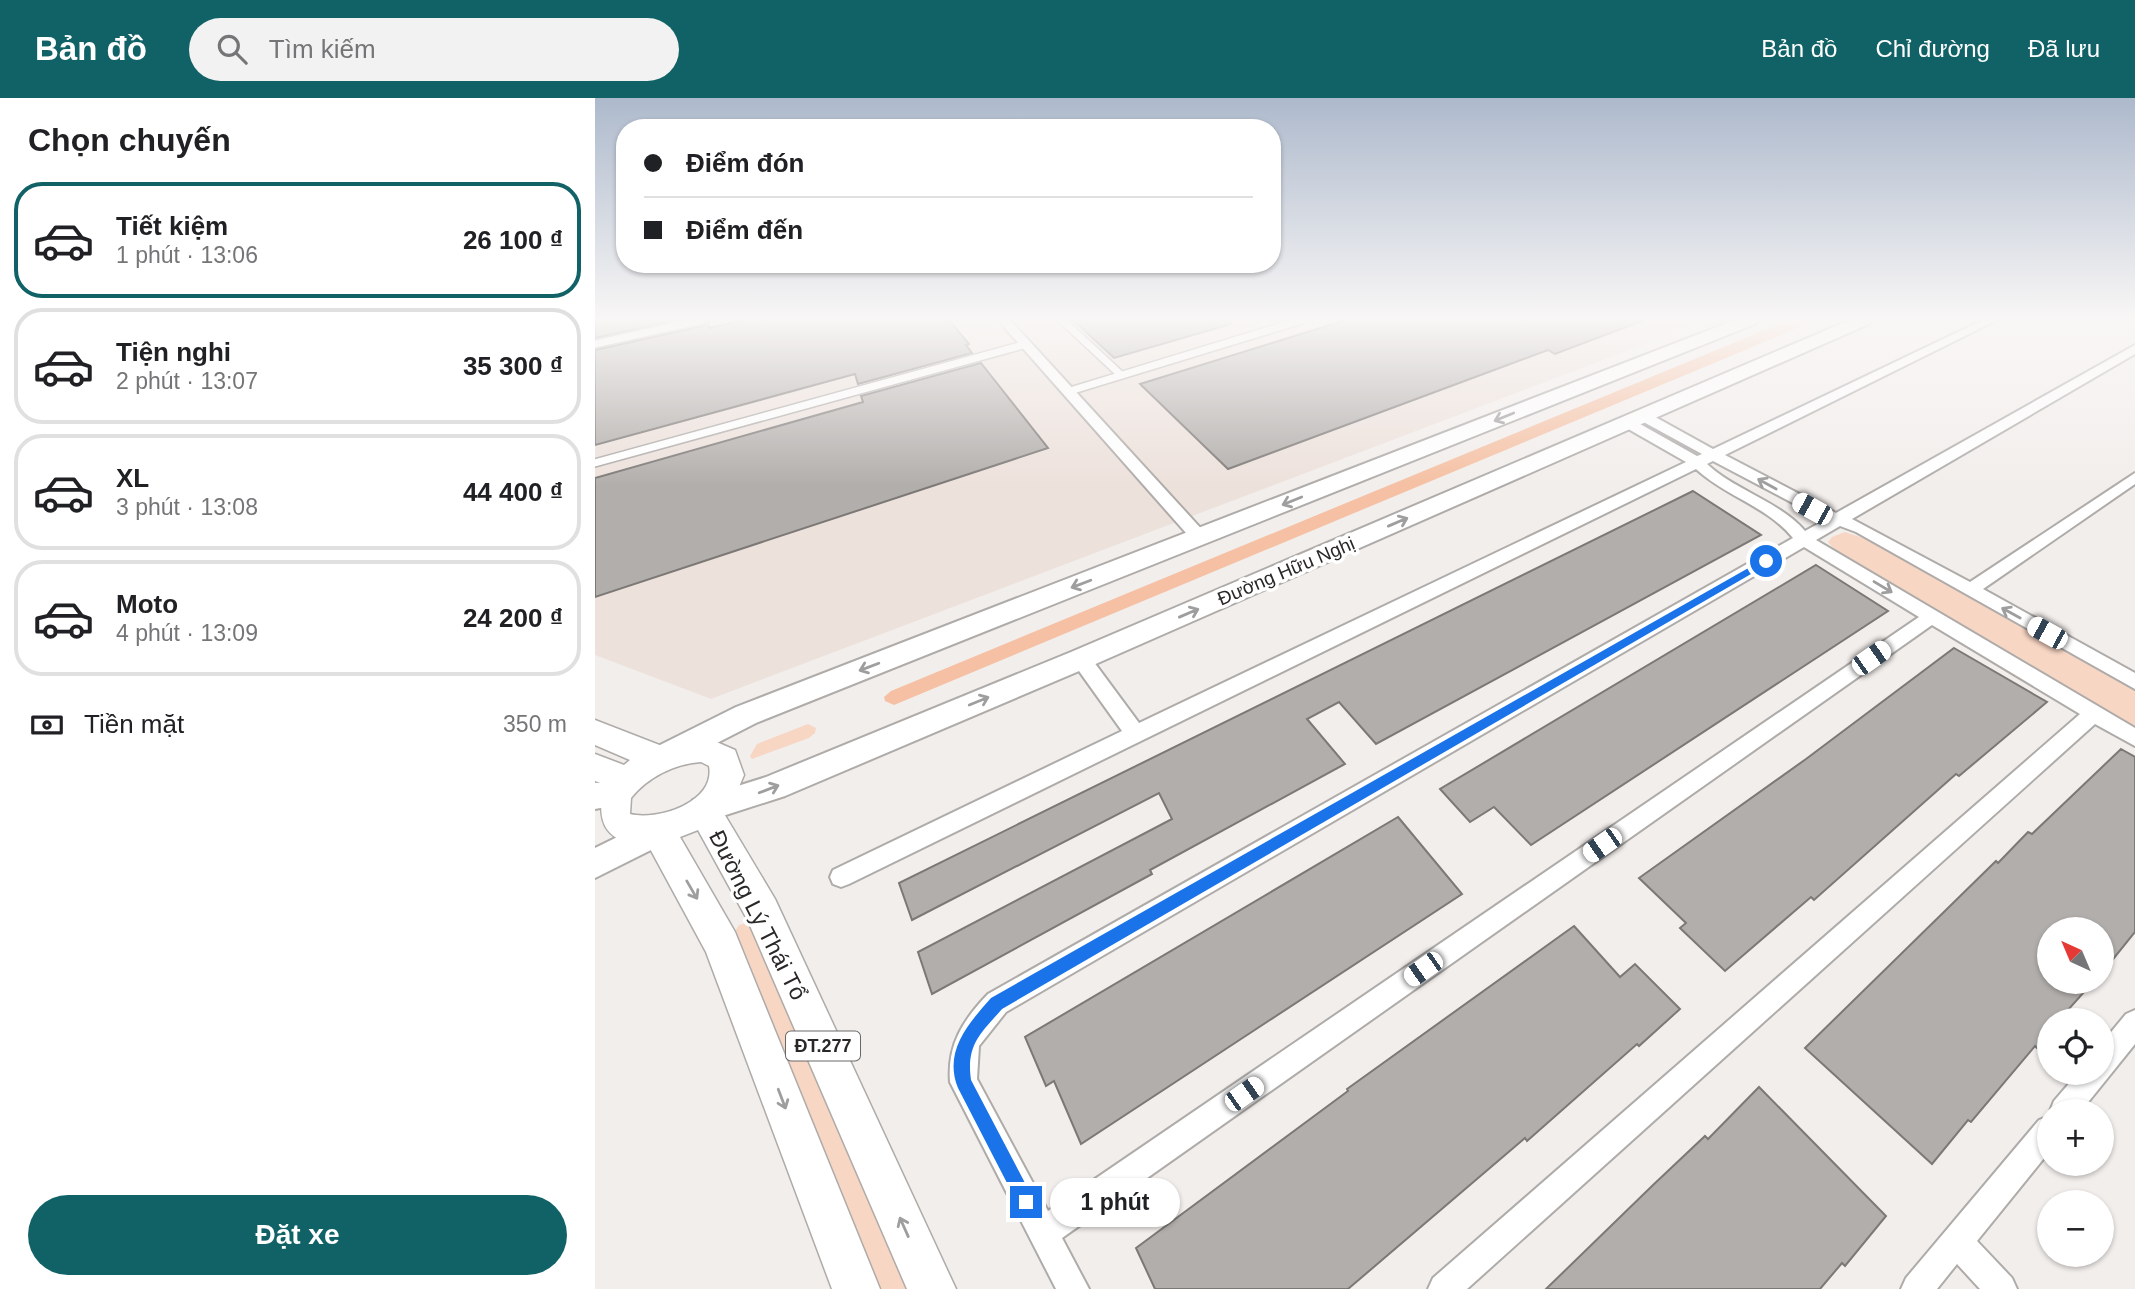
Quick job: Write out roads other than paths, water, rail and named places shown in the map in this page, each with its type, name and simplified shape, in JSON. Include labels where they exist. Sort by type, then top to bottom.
[{"type":"main road","points":[[613,790],[662,758],[746,715],[1609,376]]},
{"type":"main road","name":"Đường Hữu Nghị","points":[[704,809],[773,787],[1081,659],[1735,376]]},
{"type":"main road","points":[[595,732],[662,758],[685,750],[705,749],[725,759],[728,771],[727,779],[718,795],[704,809],[687,820],[658,831],[595,864]]},
{"type":"main road","points":[[595,767],[613,790],[615,823],[632,832],[658,831]]},
{"type":"main road","name":"Đường Lý Thái Tổ","points":[[704,809],[762,911],[932,1289]]},
{"type":"main road","name":"ĐT.277","points":[[658,831],[722,945],[856,1289]]},
{"type":"street","points":[[1056,376],[1200,538]]},
{"type":"street","points":[[841,877],[1876,376]]},
{"type":"street","points":[[1073,1289],[964,1082],[961,1067],[963,1048],[972,1031],[997,1003],[2089,376]]},
{"type":"street","points":[[1635,419],[1705,458],[1812,509],[1862,529],[2133,679]]},
{"type":"street","points":[[1705,458],[1713,477],[1789,522],[1804,540],[2135,738]]},
{"type":"street","points":[[1970,590],[2135,477]]},
{"type":"street","points":[[1043,1233],[1932,616]]},
{"type":"street","points":[[1081,659],[1136,735]]},
{"type":"street","points":[[1444,1289],[2094,713]]},
{"type":"street","points":[[2114,1049],[2135,1023]]},
{"type":"street","points":[[2074,1099],[2085,1085]]},
{"type":"street","points":[[1917,1289],[2037,1145]]},
{"type":"street","points":[[1958,1243],[2001,1289]]},
{"type":"lane","points":[[595,463],[912,376]]},
{"type":"lane","points":[[1070,391],[1119,376]]}]
